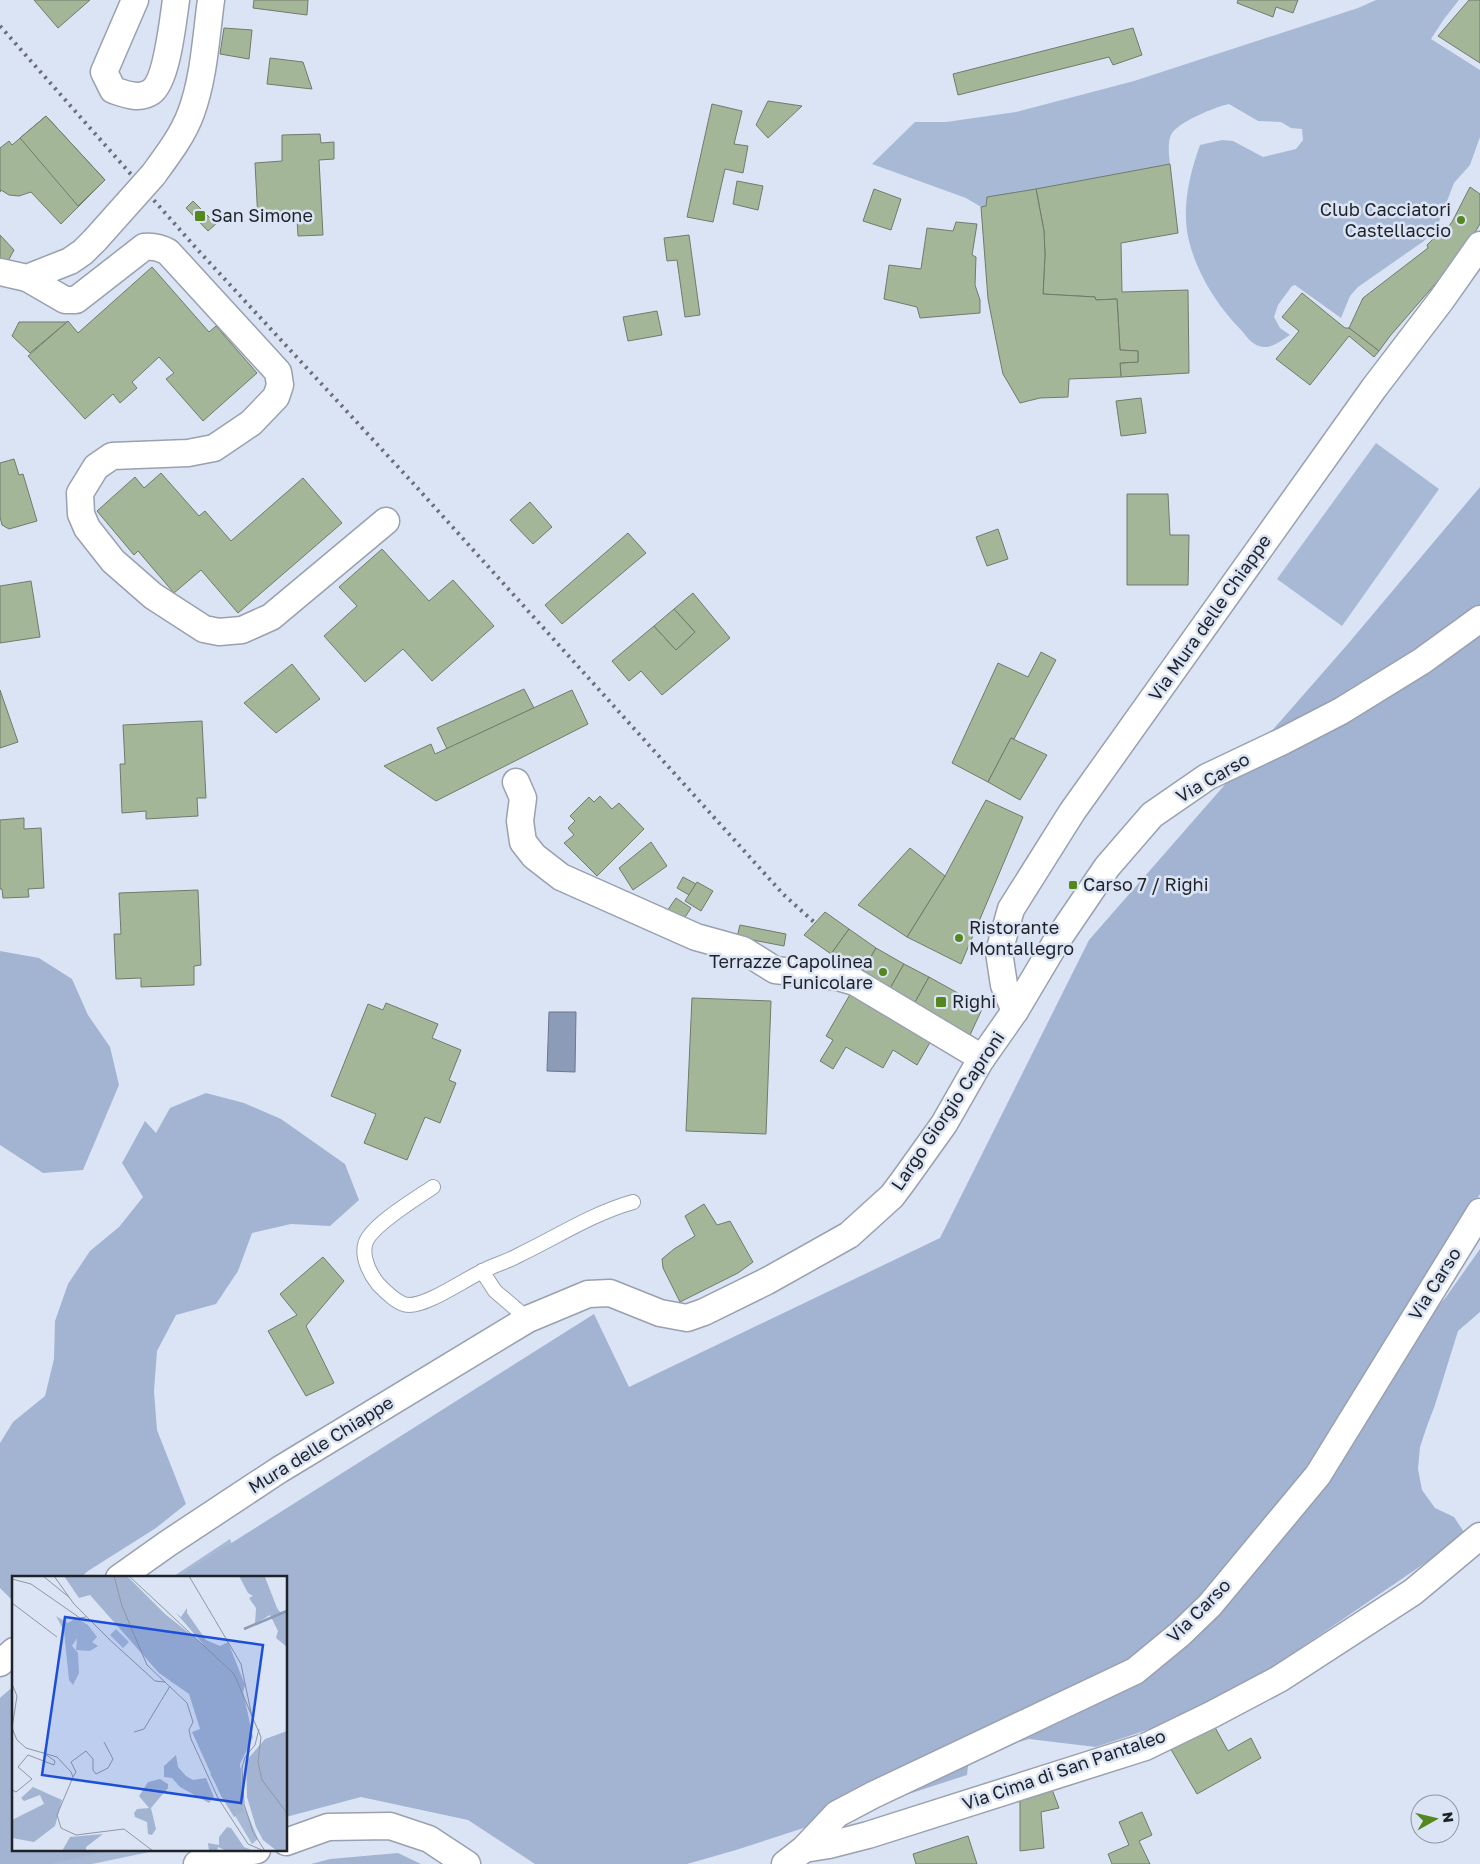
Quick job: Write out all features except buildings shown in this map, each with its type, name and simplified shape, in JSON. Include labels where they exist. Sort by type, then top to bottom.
[{"type":"street","points":[[135,0],[104,72],[113,90],[133,97],[151,92],[161,78],[166,60],[176,0]]},
{"type":"street","points":[[27,278],[70,261],[83,252],[153,175],[171,150],[191,113],[201,69],[211,0]]},
{"type":"street","name":"Via Mura delle Chiappe","points":[[1015,1011],[1004,985],[999,952],[1011,909],[1078,804],[1374,388],[1442,300],[1480,245]]},
{"type":"street","points":[[0,272],[27,278],[65,300],[76,300],[144,247],[153,246],[161,248],[168,252],[278,372],[280,385],[276,397],[250,423],[214,448],[188,453],[112,456],[96,467],[80,493],[81,514],[87,528],[113,561],[153,596],[204,629],[219,632],[242,630],[271,617],[386,520]]},
{"type":"street","name":"Via Carso","points":[[1015,1011],[1056,942],[1107,867],[1152,815],[1207,777],[1341,711],[1422,661],[1480,619]]},
{"type":"street","points":[[516,782],[522,798],[520,821],[523,842],[534,856],[561,877],[696,937],[743,950],[775,970],[838,977],[855,982],[982,1058]]},
{"type":"street","name":"Largo Giorgio Caproni","points":[[528,1319],[588,1294],[610,1293],[660,1313],[687,1318],[704,1312],[767,1281],[849,1235],[892,1196],[904,1180],[944,1124],[982,1058],[1015,1011]]},
{"type":"street","name":"Via Carso","points":[[794,1857],[837,1814],[1134,1671],[1186,1628],[1210,1605],[1318,1475],[1480,1212]]},
{"type":"street","name":"Mura delle Chiappe","points":[[122,1576],[279,1470],[528,1319]]},
{"type":"street","name":"Via Cima di San Pantaleo","points":[[794,1857],[1145,1747],[1279,1679],[1413,1592],[1480,1536]]},
{"type":"street","points":[[0,1663],[12,1652]]},
{"type":"street","points":[[288,1841],[328,1827],[390,1826],[429,1838],[467,1864]]},
{"type":"street","points":[[197,1864],[248,1852]]},
{"type":"lane","points":[[433,1187],[377,1227],[365,1244],[364,1255],[369,1270],[378,1283],[402,1304],[410,1305],[424,1302],[482,1271],[518,1256],[592,1216],[633,1202]]},
{"type":"lane","points":[[482,1271],[495,1291],[528,1319]]},
{"type":"shaded area","points":[[1376,0],[1459,0],[1431,39],[1480,70],[1480,137],[1470,165],[1454,183],[1439,222],[1424,241],[1358,287],[1350,296],[1341,318],[1295,285],[1292,286],[1278,305],[1274,317],[1280,328],[1290,335],[1268,347],[1254,344],[1232,321],[1207,285],[1194,259],[1186,220],[1190,177],[1200,145],[1222,140],[1233,141],[1263,157],[1296,149],[1303,140],[1302,129],[1291,128],[1281,122],[1258,121],[1229,104],[1199,115],[1176,128],[1169,140],[1170,164],[1042,189],[987,197],[986,206],[981,207],[966,198],[872,164],[915,122],[946,122],[1016,112],[1134,81],[1358,8]]},
{"type":"shaded area","points":[[1376,443],[1439,489],[1342,626],[1277,579]]},
{"type":"shaded area","points":[[1480,487],[1480,1194],[1408,1317],[1423,1324],[1446,1297],[1480,1249],[1480,1312],[1458,1331],[1420,1447],[1418,1469],[1422,1490],[1435,1508],[1454,1517],[1466,1535],[1270,1669],[1168,1723],[1096,1747],[1029,1739],[969,1757],[967,1775],[736,1850],[687,1864],[535,1864],[468,1820],[361,1797],[288,1816],[288,1576],[179,1576],[594,1314],[629,1387],[940,1238],[1089,940],[1347,645]]},
{"type":"shaded area","points":[[0,951],[39,958],[72,979],[88,1015],[110,1047],[119,1085],[83,1170],[43,1173],[0,1145]]},
{"type":"shaded area","points":[[549,1012],[576,1012],[575,1072],[547,1071]]},
{"type":"shaded area","points":[[206,1093],[244,1103],[281,1119],[345,1164],[359,1200],[330,1226],[291,1224],[252,1233],[238,1271],[216,1304],[176,1315],[157,1351],[154,1391],[157,1430],[186,1504],[156,1528],[82,1576],[12,1576],[12,1600],[0,1588],[0,1443],[13,1422],[45,1396],[54,1359],[55,1321],[68,1284],[90,1251],[119,1227],[143,1197],[122,1163],[145,1121],[156,1133],[170,1108]]},
{"type":"shaded area","points":[[230,1539],[242,1576],[174,1576]]},
{"type":"shaded area","points":[[12,1688],[12,1852],[149,1852],[92,1864],[0,1864],[0,1698]]},
{"type":"shaded area","points":[[12,1688],[12,1852],[103,1852],[50,1864],[0,1864],[0,1698]]},
{"type":"shaded area","points":[[398,1853],[421,1864],[311,1864],[330,1859]]},
{"type":"railway","points":[[0,26],[196,248],[412,482],[783,894],[815,923]]},
{"type":"place","name":"San Simone","points":[[200,216]]},
{"type":"place","name":"Club Cacciatori Castellaccio","points":[[1461,220]]},
{"type":"place","name":"Carso 7 / Righi","points":[[1073,885]]},
{"type":"place","name":"Ristorante Montallegro","points":[[959,938]]},
{"type":"place","name":"Terrazze Capolinea Funicolare","points":[[883,972]]},
{"type":"place","name":"Righi","points":[[941,1002]]}]
